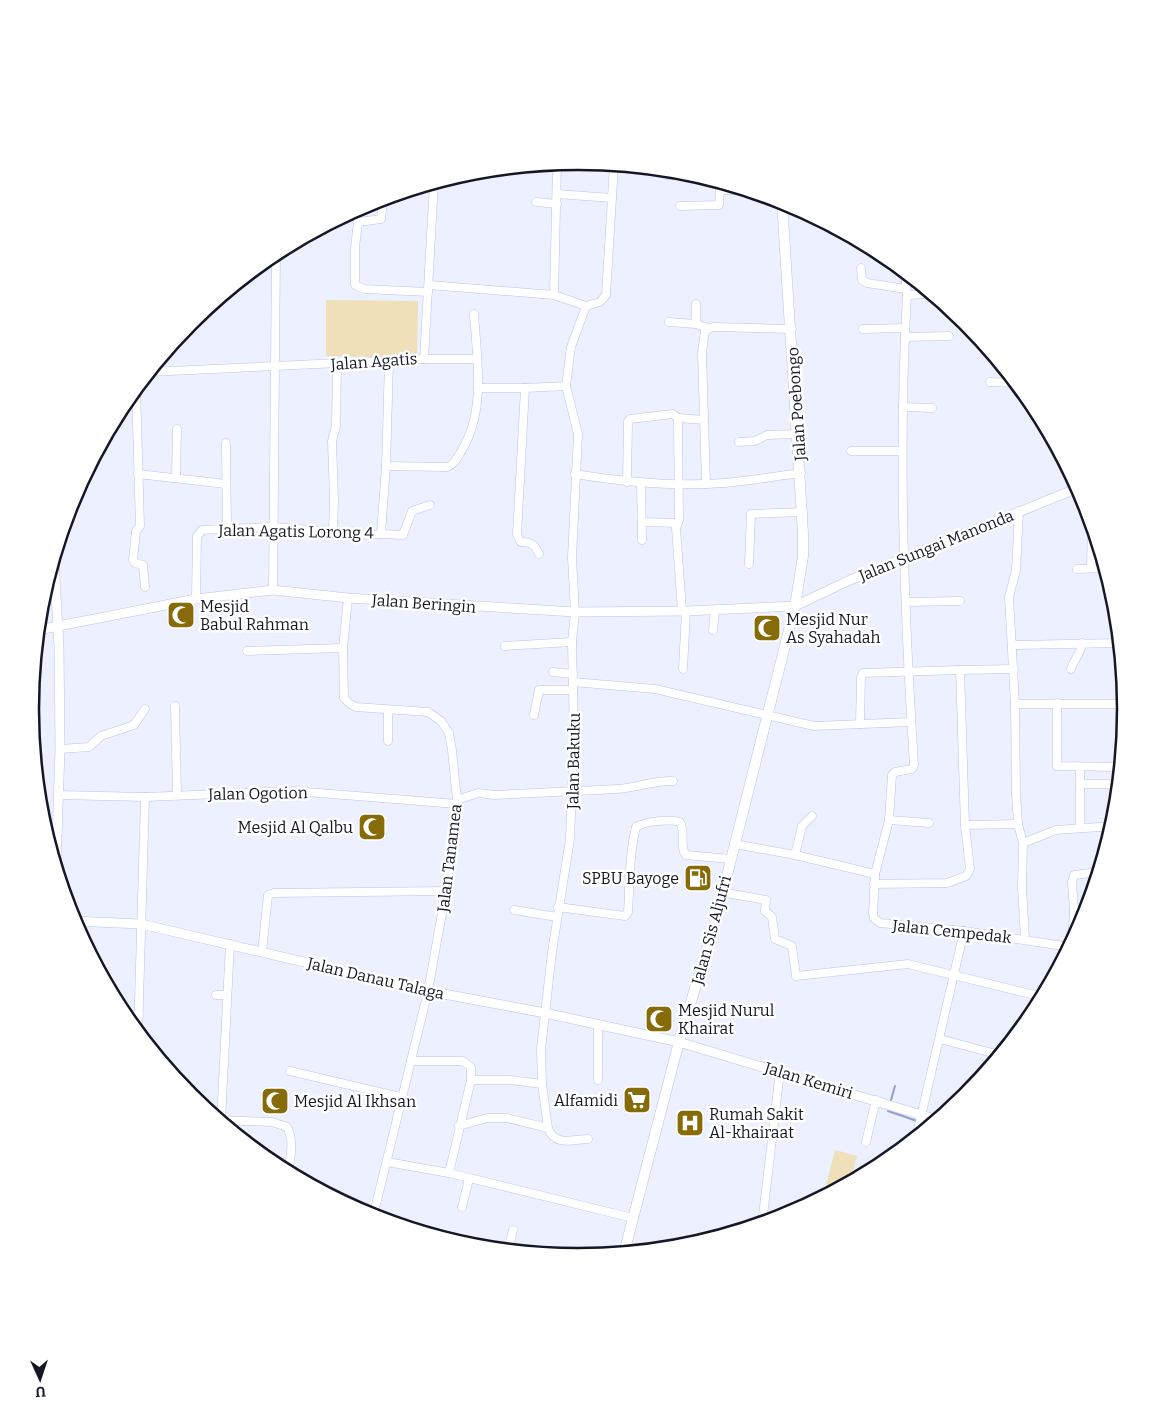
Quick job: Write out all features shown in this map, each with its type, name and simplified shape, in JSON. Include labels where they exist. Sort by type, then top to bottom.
[{"type":"main road","name":"Jalan Poebongo","points":[[783,211],[801,473],[803,556],[795,606]]},
{"type":"main road","name":"Jalan Sis Aljufri","points":[[625,1247],[679,1042],[734,844],[795,606]]},
{"type":"street","points":[[554,294],[557,171]]},
{"type":"street","points":[[382,207],[381,219],[358,222],[355,248],[355,285],[364,289],[428,289],[554,294],[586,306],[600,302],[606,295],[614,171]]},
{"type":"street","name":"Jalan Agatis","points":[[158,372],[424,359],[434,190]]},
{"type":"street","points":[[680,206],[719,205],[720,190]]},
{"type":"street","points":[[557,194],[612,198]]},
{"type":"street","points":[[536,202],[557,204]]},
{"type":"street","points":[[273,590],[276,262]]},
{"type":"street","points":[[861,268],[862,280],[866,284],[920,293]]},
{"type":"street","points":[[534,715],[539,690],[573,682],[655,688],[806,725],[911,722],[903,558],[901,451],[905,282]]},
{"type":"street","points":[[696,304],[696,324]]},
{"type":"street","name":"Jalan Bakuku","points":[[548,1128],[542,1084],[541,1049],[558,907],[570,839],[574,740],[572,642],[575,612],[572,558],[578,434],[566,386],[571,347],[586,306]]},
{"type":"street","points":[[386,466],[447,467],[455,463],[468,441],[478,403],[478,359],[474,314]]},
{"type":"street","points":[[669,322],[696,324],[708,328],[792,330]]},
{"type":"street","points":[[706,484],[702,352],[704,335],[708,328]]},
{"type":"street","points":[[863,329],[905,328]]},
{"type":"street","points":[[904,337],[949,336]]},
{"type":"street","points":[[424,359],[478,359]]},
{"type":"street","name":"Jalan Agatis Lorong 4","points":[[196,599],[198,533],[202,530],[274,527],[368,535],[380,534],[386,466],[389,362]]},
{"type":"street","points":[[333,532],[332,441],[336,426],[337,364]]},
{"type":"street","points":[[990,382],[1007,383]]},
{"type":"street","points":[[478,388],[566,386]]},
{"type":"street","points":[[525,388],[517,535],[521,542],[528,542],[535,546],[539,554]]},
{"type":"street","points":[[136,401],[140,527],[136,531],[133,560],[143,564],[145,587]]},
{"type":"street","points":[[902,407],[932,408]]},
{"type":"street","points":[[628,482],[628,421],[673,414],[678,418],[704,420]]},
{"type":"street","points":[[678,418],[679,483],[676,542],[684,611],[683,669]]},
{"type":"street","points":[[176,478],[177,429]]},
{"type":"street","points":[[740,442],[755,442],[767,436],[798,434]]},
{"type":"street","points":[[226,443],[227,529]]},
{"type":"street","points":[[851,451],[901,451]]},
{"type":"street","points":[[575,474],[640,483],[706,484],[745,482],[801,473]]},
{"type":"street","points":[[138,474],[226,484]]},
{"type":"street","points":[[640,483],[642,540]]},
{"type":"street","name":"Jalan Sungai Manonda","points":[[795,606],[903,558],[1071,491]]},
{"type":"street","points":[[380,534],[403,535],[412,511],[430,505]]},
{"type":"street","points":[[1020,511],[1016,570],[1009,592],[1014,669],[1018,824],[1023,843],[1022,893],[1025,940]]},
{"type":"street","points":[[749,564],[751,514],[802,512]]},
{"type":"street","points":[[642,522],[678,523]]},
{"type":"street","points":[[1091,568],[1092,545]]},
{"type":"street","points":[[1077,569],[1098,568]]},
{"type":"street","points":[[55,580],[56,626],[59,647],[60,749],[57,848]]},
{"type":"street","name":"Jalan Beringin","points":[[45,628],[196,599],[273,590],[348,598],[575,612],[684,611],[795,606]]},
{"type":"street","name":"Jalan Tanamea","points":[[348,598],[343,648],[342,693],[346,702],[356,706],[388,710],[428,712],[446,726],[452,750],[457,802],[446,891],[428,991],[400,1097],[375,1209]]},
{"type":"street","points":[[906,602],[960,600]]},
{"type":"street","points":[[713,630],[715,610]]},
{"type":"street","points":[[505,646],[572,642]]},
{"type":"street","points":[[1071,669],[1074,661],[1081,653],[1082,643]]},
{"type":"street","points":[[1012,644],[1113,643]]},
{"type":"street","points":[[247,651],[343,648]]},
{"type":"street","points":[[860,724],[862,674],[1014,669]]},
{"type":"street","points":[[874,884],[948,883],[966,876],[970,869],[965,825],[960,670]]},
{"type":"street","points":[[553,672],[573,682]]},
{"type":"street","points":[[1056,703],[1056,765],[1114,767]]},
{"type":"street","points":[[1015,704],[1117,704]]},
{"type":"street","points":[[175,706],[177,795]]},
{"type":"street","points":[[60,749],[89,747],[101,736],[134,725],[146,709]]},
{"type":"street","points":[[388,710],[388,742]]},
{"type":"street","name":"Jalan Cempedak","points":[[911,722],[914,767],[895,772],[892,775],[889,820],[875,874],[874,918],[880,923],[964,930],[1063,946]]},
{"type":"street","points":[[1080,767],[1080,827]]},
{"type":"street","points":[[457,802],[478,793],[496,795],[627,788],[660,780],[673,781]]},
{"type":"street","points":[[1080,784],[1109,784],[1112,786]]},
{"type":"street","name":"Jalan Ogotion","points":[[59,795],[145,797],[294,791],[457,802]]},
{"type":"street","points":[[139,1022],[145,797]]},
{"type":"street","points":[[794,855],[802,826],[812,816]]},
{"type":"street","points":[[889,820],[929,823]]},
{"type":"street","points":[[558,907],[625,916],[628,912],[628,878],[634,836],[636,827],[643,824],[680,822],[683,828],[682,850],[686,855],[730,859]]},
{"type":"street","points":[[965,825],[1018,824]]},
{"type":"street","points":[[1023,843],[1046,832],[1080,827],[1104,826]]},
{"type":"street","points":[[734,844],[794,855],[875,874]]},
{"type":"street","points":[[1073,922],[1072,882],[1074,875],[1092,873]]},
{"type":"street","points":[[262,952],[268,896],[274,893],[446,891]]},
{"type":"street","points":[[721,892],[766,900],[765,911],[772,917],[775,939],[792,946],[796,976],[902,964],[919,966],[955,977],[1035,995]]},
{"type":"street","points":[[514,910],[557,916]]},
{"type":"street","name":"Jalan Danau Talaga","points":[[82,921],[141,924],[428,991],[545,1013],[679,1042]]},
{"type":"street","points":[[919,1127],[955,977],[964,930]]},
{"type":"street","points":[[220,1113],[230,944]]},
{"type":"street","points":[[216,995],[226,995]]},
{"type":"street","points":[[134,1015],[139,1015]]},
{"type":"street","points":[[598,1024],[598,1080]]},
{"type":"street","points":[[940,1039],[993,1053]]},
{"type":"street","name":"Jalan Kemiri","points":[[679,1042],[931,1118]]},
{"type":"street","points":[[411,1061],[463,1061],[471,1067],[470,1080],[448,1173]]},
{"type":"street","points":[[290,1071],[400,1097]]},
{"type":"street","points":[[765,1215],[780,1071]]},
{"type":"street","points":[[470,1080],[511,1080],[542,1084]]},
{"type":"street","points":[[866,1142],[876,1100]]},
{"type":"street","points":[[459,1126],[487,1118],[508,1118],[548,1128],[552,1138],[557,1140],[588,1139]]},
{"type":"street","points":[[229,1120],[272,1122],[287,1128],[291,1134],[289,1165]]},
{"type":"street","points":[[387,1162],[448,1173],[632,1218]]},
{"type":"street","points":[[462,1207],[469,1179]]},
{"type":"street","points":[[510,1244],[513,1230]]},
{"type":"shaded area","points":[[326,300],[418,301],[417,358],[326,356]]},
{"type":"shaded area","points":[[835,1150],[857,1156],[852,1174],[825,1189]]},
{"type":"waterway","points":[[891,1100],[895,1086]]},
{"type":"waterway","points":[[888,1111],[917,1121]]},
{"type":"place","name":"Mesjid Babul Rahman","points":[[181,615]]},
{"type":"place","name":"Mesjid Nur As Syahadah","points":[[767,628]]},
{"type":"place","name":"Mesjid Al Qalbu","points":[[372,827]]},
{"type":"place","name":"SPBU Bayoge","points":[[698,878]]},
{"type":"place","name":"Mesjid Nurul Khairat","points":[[659,1019]]},
{"type":"place","name":"Alfamidi","points":[[637,1100]]},
{"type":"place","name":"Mesjid Al Ikhsan","points":[[275,1101]]},
{"type":"place","name":"Rumah Sakit Al-khairaat","points":[[690,1123]]}]
